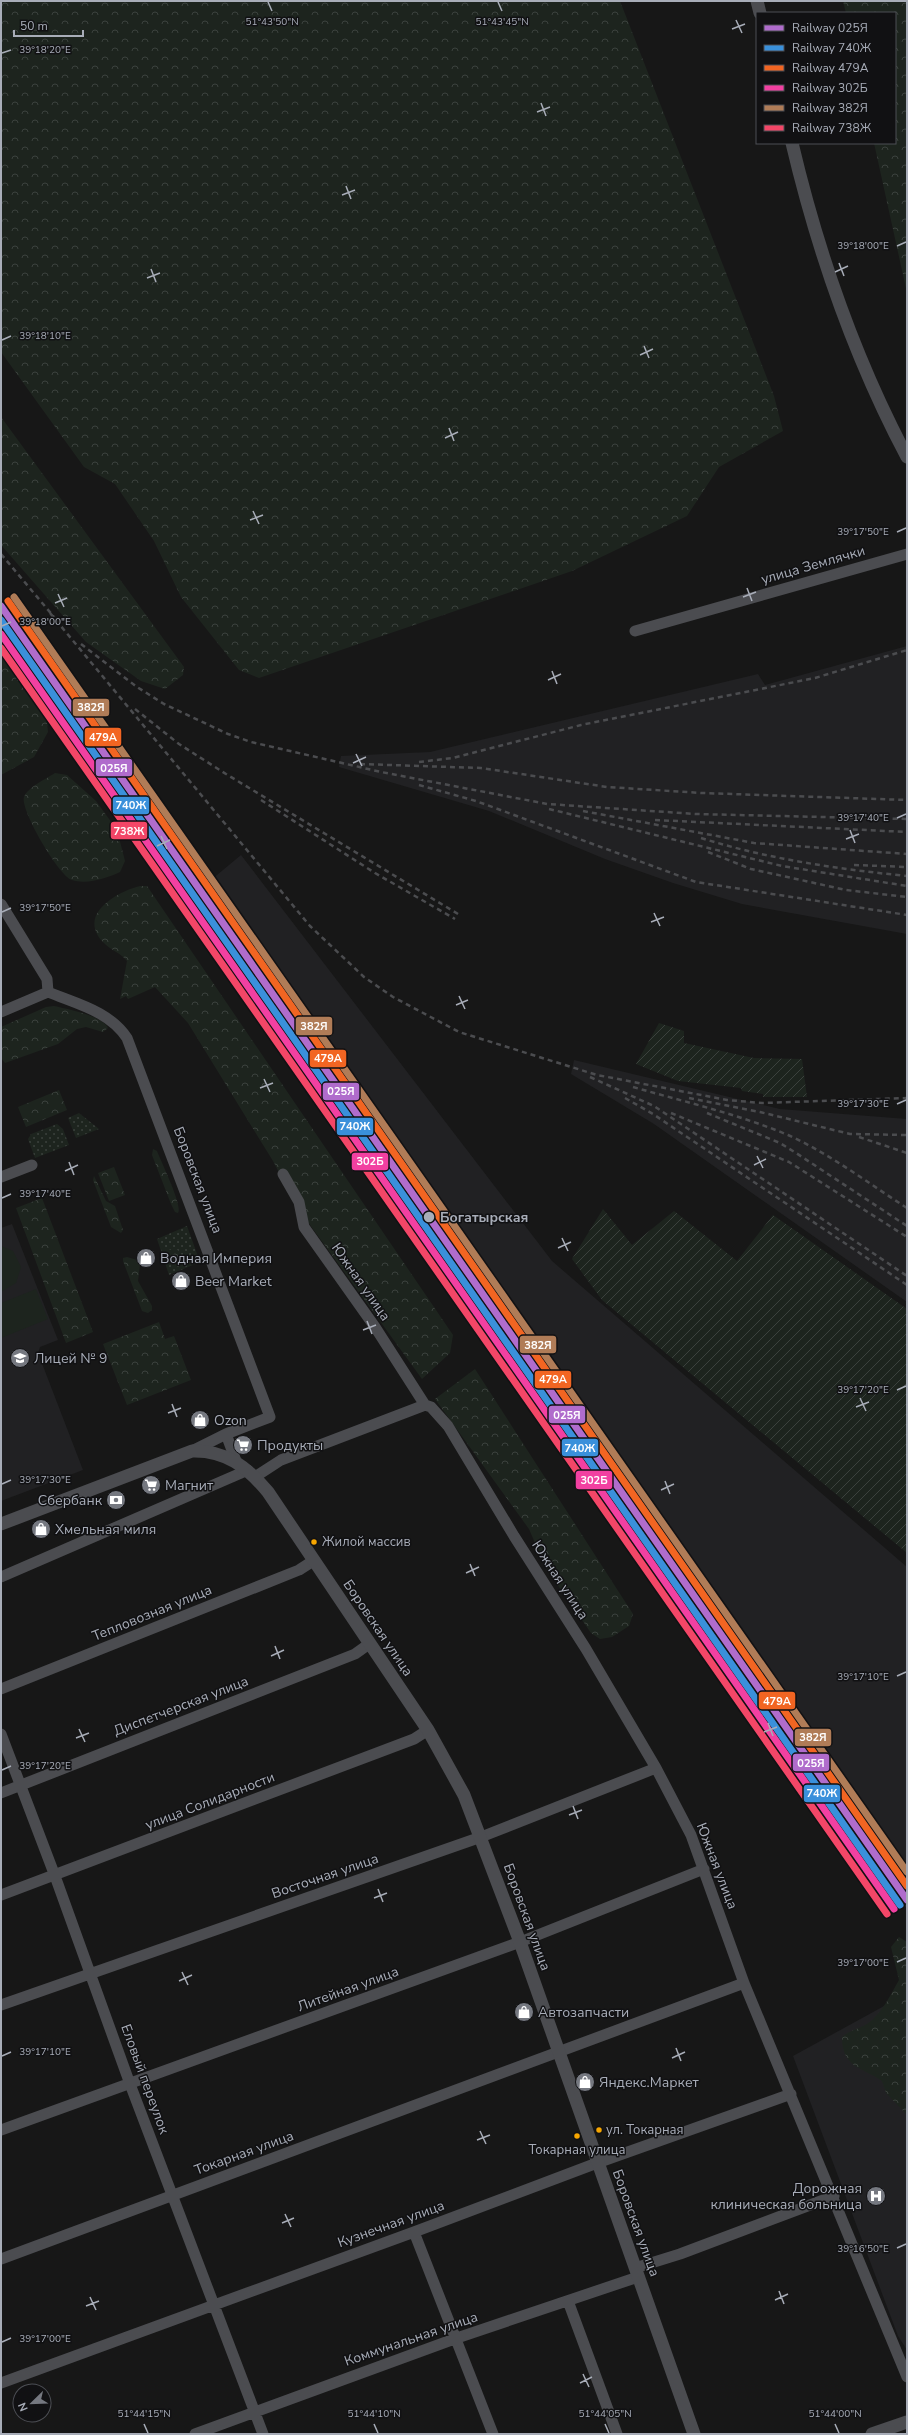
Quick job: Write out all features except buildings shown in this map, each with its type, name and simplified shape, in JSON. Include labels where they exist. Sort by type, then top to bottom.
[{"type":"street","points":[[757,1],[760,12]]},
{"type":"street","points":[[792,144],[834,292],[852,340],[907,458]]},
{"type":"street","name":"улица Землячки","points":[[635,631],[907,554]]},
{"type":"street","points":[[1,904],[47,979],[48,992],[1,1012]]},
{"type":"street","name":"Боровская улица","points":[[48,992],[106,1016],[118,1026],[126,1038],[270,1417],[226,1434]]},
{"type":"street","points":[[1,1177],[32,1165]]},
{"type":"street","name":"Южная улица","points":[[283,1174],[299,1202],[304,1227],[375,1327],[425,1405],[431,1407],[448,1426],[514,1536],[586,1649],[656,1768],[691,1835],[744,1983],[834,2196],[907,2377]]},
{"type":"street","points":[[1,1577],[281,1460],[425,1405]]},
{"type":"street","points":[[1,1524],[192,1451],[226,1434],[236,1461]]},
{"type":"street","name":"Боровская улица","points":[[192,1451],[218,1454],[236,1461],[252,1473],[428,1730],[453,1772],[481,1837],[520,1942],[694,2434]]},
{"type":"street","name":"Тепловозная улица","points":[[1,1689],[299,1570],[313,1560]]},
{"type":"street","name":"Диспетчерская улица","points":[[1,1793],[355,1654],[369,1644]]},
{"type":"street","name":"улица Солидарности","points":[[1,1895],[414,1740],[428,1730]]},
{"type":"street","name":"Еловый переулок","points":[[1,1734],[55,1876],[130,2084],[263,2434]]},
{"type":"street","name":"Восточная улица","points":[[1,2005],[481,1837],[656,1768]]},
{"type":"street","name":"Литейная улица","points":[[1,2130],[520,1942],[704,1869]]},
{"type":"street","name":"Токарная улица","points":[[1,2259],[744,1983]]},
{"type":"street","name":"Кузнечная улица","points":[[1,2383],[213,2304],[414,2232],[597,2163],[791,2094]]},
{"type":"street","name":"Коммунальная улица","points":[[195,2434],[254,2411],[458,2338],[568,2301],[680,2254],[834,2196]]},
{"type":"street","points":[[414,2232],[458,2338],[493,2434]]},
{"type":"street","points":[[568,2301],[617,2434]]},
{"type":"street","points":[[872,2434],[907,2422]]},
{"type":"shaded area","points":[[907,646],[907,934],[742,904],[673,883],[605,859],[489,811],[339,767],[341,756],[430,752],[758,674],[765,685]]},
{"type":"shaded area","points":[[241,855],[552,1261],[907,1567],[907,1909],[193,895]]},
{"type":"shaded area","points":[[574,1060],[780,1109],[907,1119],[907,1302],[654,1124],[571,1074]]},
{"type":"shaded area","name":"Лицей № 9","points":[[12,1224],[58,1340],[40,1347],[38,1353],[83,1470],[1,1501],[1,1228]]},
{"type":"shaded area","name":"Дорожная клиническая больница","points":[[895,2000],[907,2018],[907,2350],[898,2336],[793,2056]]},
{"type":"green space","points":[[1,1],[620,1],[774,396],[783,431],[719,467],[687,516],[572,571],[259,678],[239,670],[181,597],[154,541],[115,484],[84,467],[1,352]]},
{"type":"green space","points":[[843,1],[907,1],[907,293],[874,144],[896,144],[896,12],[846,12]]},
{"type":"green space","points":[[1,417],[184,667],[183,675],[165,689],[141,681],[86,642],[1,545]]},
{"type":"green space","points":[[1,637],[44,698],[48,732],[34,757],[1,775]]},
{"type":"green space","points":[[55,773],[67,775],[96,801],[117,830],[125,861],[120,872],[103,878],[84,882],[72,880],[58,867],[50,855],[28,815],[24,804],[24,797],[29,790]]},
{"type":"green space","points":[[140,886],[147,886],[453,1335],[450,1353],[422,1379],[297,1207],[273,1161],[188,1023],[155,987],[128,999],[126,996],[120,999],[127,961],[103,942],[96,932],[94,923],[97,914],[111,899],[120,893]]},
{"type":"green space","points":[[54,1006],[92,1017],[105,1024],[108,1028],[103,1032],[86,1027],[77,1029],[58,1044],[5,1063],[1,1058],[1,1027],[46,1007]]},
{"type":"green space","points":[[659,1023],[684,1031],[684,1043],[754,1058],[802,1059],[807,1097],[763,1097],[763,1094],[742,1091],[741,1088],[678,1081],[636,1064]]},
{"type":"green space","points":[[59,1090],[67,1110],[26,1127],[18,1107]]},
{"type":"green space","points":[[79,1113],[99,1129],[76,1138],[68,1118]]},
{"type":"green space","points":[[57,1124],[63,1129],[69,1145],[35,1158],[28,1139],[31,1134]]},
{"type":"green space","points":[[153,1149],[157,1151],[171,1184],[179,1209],[178,1213],[175,1212],[171,1204],[152,1155]]},
{"type":"green space","points":[[114,1167],[125,1195],[109,1201],[98,1173]]},
{"type":"green space","points":[[94,1176],[106,1201],[115,1206],[123,1230],[121,1233],[111,1227],[93,1180]]},
{"type":"green space","points":[[42,1198],[93,1332],[66,1343],[16,1208]]},
{"type":"green space","points":[[603,1209],[632,1245],[674,1211],[737,1261],[773,1215],[907,1309],[907,1553],[602,1300],[572,1259]]},
{"type":"green space","points":[[187,1226],[200,1262],[169,1275],[157,1239]]},
{"type":"green space","points":[[1,1246],[13,1251],[21,1267],[16,1283],[1,1292]]},
{"type":"green space","points":[[174,1247],[181,1253],[171,1265],[164,1258],[161,1249],[165,1248],[171,1250]]},
{"type":"green space","points":[[127,1257],[137,1260],[140,1265],[138,1281],[152,1306],[152,1310],[148,1313],[142,1311],[123,1261],[123,1258]]},
{"type":"green space","points":[[36,1289],[48,1319],[1,1338],[1,1303]]},
{"type":"green space","points":[[159,1322],[165,1339],[174,1336],[191,1380],[127,1405],[103,1344]]},
{"type":"green space","points":[[475,1369],[633,1614],[629,1626],[612,1637],[600,1639],[591,1633],[546,1568],[529,1529],[435,1399]]},
{"type":"green space","points":[[899,1937],[907,1942],[907,2115],[886,2093],[882,2081],[849,2061],[845,2055],[842,2037],[872,2020],[893,1992],[899,1980],[891,1947]]},
{"type":"railway","points":[[1,554],[54,617]]},
{"type":"railway","points":[[50,613],[310,926],[364,977],[393,997],[459,1032],[597,1075],[727,1100],[762,1103],[907,1098]]},
{"type":"railway","points":[[81,644],[137,687],[164,704],[228,734],[251,742],[381,772],[547,804],[696,814],[907,819]]},
{"type":"railway","points":[[419,762],[453,758],[581,725],[815,678],[907,650]]},
{"type":"railway","points":[[135,709],[179,744],[226,774],[458,914]]},
{"type":"railway","points":[[360,764],[481,768],[607,787],[702,793],[907,800]]},
{"type":"railway","points":[[419,785],[476,801],[696,882],[907,915]]},
{"type":"railway","points":[[261,800],[375,873],[455,919]]},
{"type":"railway","points":[[549,809],[782,866],[907,886]]},
{"type":"railway","points":[[583,811],[754,843],[907,854]]},
{"type":"railway","points":[[655,820],[907,832]]},
{"type":"railway","points":[[701,838],[752,852],[803,862],[907,876]]},
{"type":"railway","points":[[708,852],[751,869],[846,890],[907,897]]},
{"type":"railway","points":[[854,865],[907,867]]},
{"type":"railway","points":[[590,1077],[654,1106],[907,1276]]},
{"type":"railway","points":[[633,1087],[731,1115],[788,1135],[834,1160],[907,1208]]},
{"type":"railway","points":[[625,1098],[653,1114],[907,1285]]},
{"type":"railway","points":[[689,1098],[760,1112],[850,1134],[907,1135]]},
{"type":"railway","points":[[671,1113],[789,1162],[907,1237]]},
{"type":"railway","points":[[707,1113],[780,1143],[907,1226]]},
{"type":"railway","points":[[859,1137],[907,1153]]},
{"type":"rail line","name":"382Я","points":[[14,597],[907,1872]]},
{"type":"rail line","name":"479А","points":[[8,601],[907,1886]]},
{"type":"rail line","name":"025Я","points":[[1,606],[907,1900]]},
{"type":"rail line","name":"740Ж","points":[[1,620],[900,1905]]},
{"type":"rail line","name":"302Б","points":[[1,634],[894,1909]]},
{"type":"rail line","name":"738Ж","points":[[1,648],[887,1914]]},
{"type":"place","name":"Богатырская","points":[[429,1217]]},
{"type":"place","name":"Водная Империя","points":[[146,1258]]},
{"type":"place","name":"Beer Market","points":[[181,1281]]},
{"type":"place","name":"Лицей № 9","points":[[20,1358]]},
{"type":"place","name":"Ozon","points":[[200,1420]]},
{"type":"place","name":"Продукты","points":[[243,1445]]},
{"type":"place","name":"Магнит","points":[[151,1485]]},
{"type":"place","name":"Сбербанк","points":[[116,1500]]},
{"type":"place","name":"Хмельная миля","points":[[41,1529]]},
{"type":"place","name":"Жилой массив","points":[[314,1542]]},
{"type":"place","name":"Автозапчасти","points":[[524,2012]]},
{"type":"place","name":"Яндекс.Маркет","points":[[585,2082]]},
{"type":"place","name":"ул. Токарная","points":[[599,2130]]},
{"type":"place","name":"Токарная улица","points":[[577,2136]]},
{"type":"place","name":"Дорожная клиническая больница","points":[[876,2196]]}]
